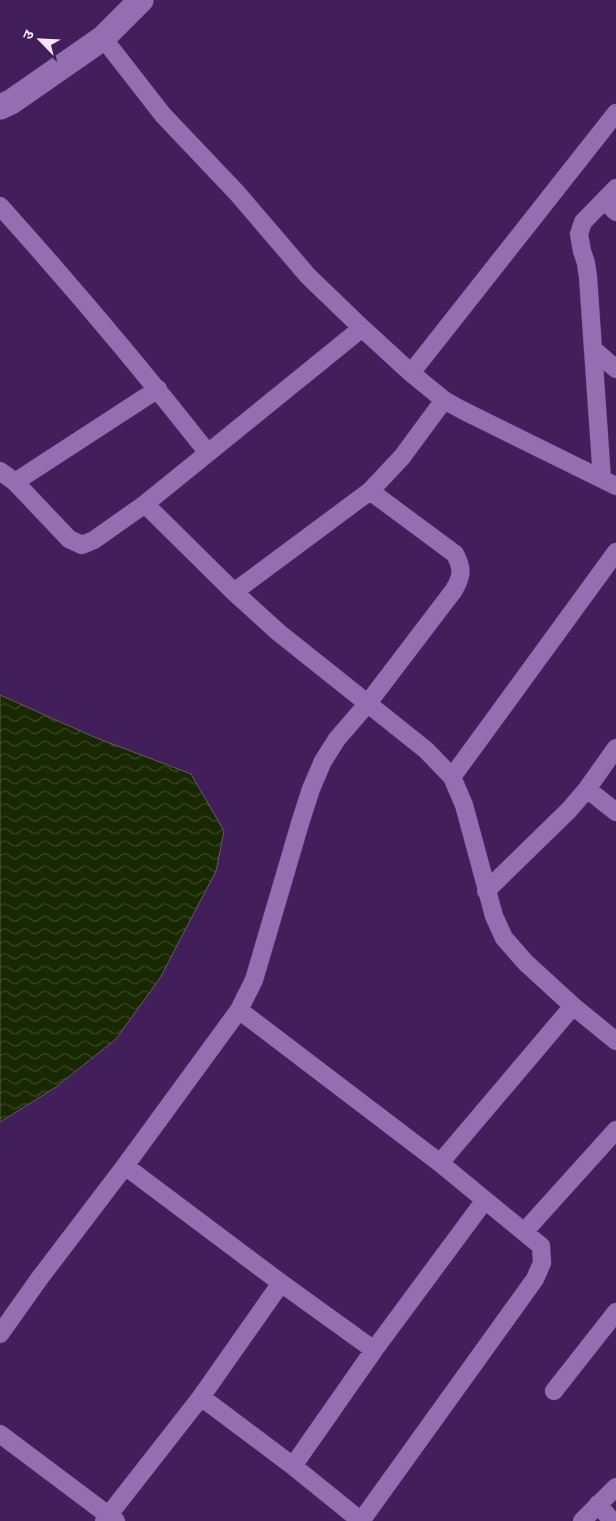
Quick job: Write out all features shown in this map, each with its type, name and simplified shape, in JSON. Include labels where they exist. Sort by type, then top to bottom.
[{"type":"street","points":[[0,107],[11,102],[103,38],[141,0]]},
{"type":"street","points":[[103,38],[163,115],[237,193],[308,276],[411,374],[444,400],[462,410],[609,483]]},
{"type":"street","points":[[411,374],[616,113]]},
{"type":"street","points":[[609,483],[593,349],[588,277],[579,234],[583,222],[612,200]]},
{"type":"street","points":[[0,206],[61,274],[158,389],[208,453]]},
{"type":"street","points":[[0,471],[15,482],[69,539],[82,545],[94,540],[145,504],[362,328]]},
{"type":"street","points":[[593,349],[616,368]]},
{"type":"street","points":[[15,482],[158,389]]},
{"type":"street","points":[[234,592],[370,491],[402,457],[444,400]]},
{"type":"street","points":[[0,1334],[239,1010],[254,980],[311,789],[323,761],[337,739],[368,703],[454,590],[461,578],[460,563],[455,554],[370,491]]},
{"type":"street","points":[[145,504],[234,592],[278,632],[426,750],[452,777],[464,805],[486,892],[504,938],[526,963],[573,1006],[616,1041]]},
{"type":"street","points":[[452,777],[616,552]]},
{"type":"street","points":[[486,892],[588,789],[616,748]]},
{"type":"street","points":[[588,789],[616,812]]},
{"type":"street","points":[[440,1163],[573,1006]]},
{"type":"street","points":[[201,1397],[293,1466],[361,1521],[535,1279],[542,1263],[541,1246],[440,1163],[239,1010]]},
{"type":"street","points":[[524,1232],[616,1130]]},
{"type":"street","points":[[125,1166],[374,1350]]},
{"type":"street","points":[[293,1466],[374,1350],[485,1200]]},
{"type":"street","points":[[0,1434],[110,1519],[201,1397],[281,1283]]},
{"type":"street","points":[[554,1391],[616,1312]]},
{"type":"street","points":[[582,1521],[616,1487]]},
{"type":"street","points":[[598,1504],[612,1521]]},
{"type":"water","points":[[0,695],[94,737],[191,774],[224,831],[216,871],[160,978],[116,1039],[56,1087],[0,1122]]}]
